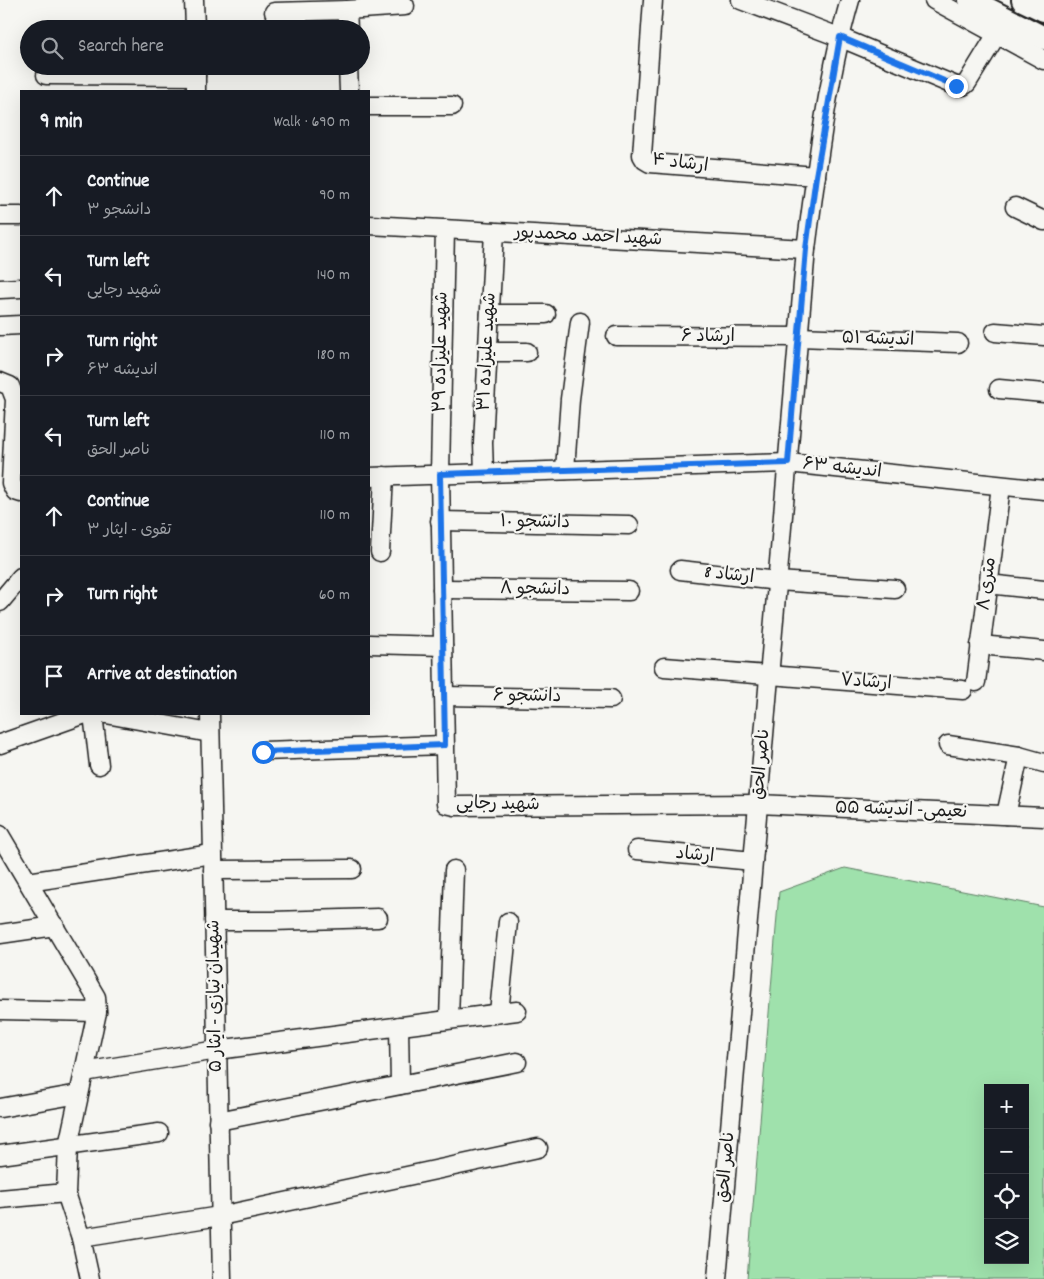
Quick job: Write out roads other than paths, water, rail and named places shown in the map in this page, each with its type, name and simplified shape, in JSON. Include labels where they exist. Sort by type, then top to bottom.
[{"type":"main road","points":[[970,0],[1044,38]]},
{"type":"street","points":[[194,0],[195,20]]},
{"type":"street","name":"ارشاد ۴","points":[[653,0],[642,155],[644,160],[650,163],[816,176]]},
{"type":"street","points":[[741,0],[840,37],[956,86],[963,86],[967,83],[997,34]]},
{"type":"street","name":"ناصر الحق","points":[[717,1279],[806,249],[816,176],[840,37],[850,0]]},
{"type":"street","points":[[934,0],[1044,60]]},
{"type":"street","points":[[274,12],[405,6]]},
{"type":"street","points":[[347,10],[348,20]]},
{"type":"street","points":[[84,75],[196,78]]},
{"type":"street","points":[[348,75],[349,90]]},
{"type":"street","points":[[370,106],[452,106]]},
{"type":"street","points":[[1015,207],[1044,221]]},
{"type":"street","points":[[0,216],[20,216]]},
{"type":"street","name":"شهید احمد محمدپور","points":[[370,225],[806,249]]},
{"type":"street","name":"شهید علیزاده ۲۹","points":[[440,474],[445,229]]},
{"type":"street","name":"شهید علیزاده ۳۱","points":[[484,473],[483,443],[494,232]]},
{"type":"street","points":[[0,289],[20,288]]},
{"type":"street","points":[[490,314],[546,314]]},
{"type":"street","points":[[565,470],[570,399],[580,322]]},
{"type":"street","points":[[0,326],[20,325]]},
{"type":"street","points":[[994,332],[1044,336]]},
{"type":"street","name":"ارشاد ۶","points":[[616,336],[799,337]]},
{"type":"street","name":"اندیشه ۵۱","points":[[799,337],[958,343]]},
{"type":"street","points":[[488,352],[528,352]]},
{"type":"street","points":[[0,382],[10,386],[14,394],[18,426],[11,483],[15,491],[20,492]]},
{"type":"street","points":[[999,389],[1044,393]]},
{"type":"street","name":"اندیشه ۶۳","points":[[376,476],[788,463],[1044,490]]},
{"type":"street","name":"شهید رجایی","points":[[440,474],[446,804],[455,806],[758,804]]},
{"type":"street","points":[[376,476],[380,552]]},
{"type":"street","name":"۸ متری","points":[[969,686],[980,645],[1001,486]]},
{"type":"street","name":"دانشجو ۱۰","points":[[440,521],[629,525]]},
{"type":"street","name":"ارشاد 8","points":[[680,570],[778,581],[895,589]]},
{"type":"street","points":[[0,602],[20,578]]},
{"type":"street","points":[[988,584],[1044,590]]},
{"type":"street","name":"دانشجو ۸","points":[[442,588],[629,590]]},
{"type":"street","points":[[370,644],[443,646]]},
{"type":"street","points":[[980,645],[1044,651]]},
{"type":"street","name":"ارشاد۷","points":[[664,667],[969,686]]},
{"type":"street","name":"دانشجو ۶","points":[[444,696],[611,699]]},
{"type":"street","points":[[0,744],[82,715]]},
{"type":"street","points":[[93,715],[99,766]]},
{"type":"street","points":[[111,715],[210,733]]},
{"type":"street","name":"شهیدان نیازی - ایثار ۵","points":[[210,715],[222,1279]]},
{"type":"street","points":[[263,752],[445,745]]},
{"type":"street","points":[[948,745],[1019,756],[1044,763]]},
{"type":"street","points":[[1006,815],[1019,756]]},
{"type":"street","name":"نعیمی- اندیشه ۵۵","points":[[758,804],[1044,817]]},
{"type":"street","points":[[2,841],[55,926],[96,997],[97,1012],[68,1146],[66,1194],[80,1238],[90,1279]]},
{"type":"street","name":"ارشاد","points":[[637,850],[753,861]]},
{"type":"street","points":[[28,882],[213,862],[352,869]]},
{"type":"street","points":[[449,1019],[454,870]]},
{"type":"street","points":[[214,921],[378,918]]},
{"type":"street","points":[[499,1013],[508,922]]},
{"type":"street","points":[[0,934],[55,926]]},
{"type":"street","points":[[0,1010],[97,1012]]},
{"type":"street","points":[[84,1072],[217,1050],[517,1011]]},
{"type":"street","points":[[399,1026],[400,1085]]},
{"type":"street","points":[[218,1121],[517,1062]]},
{"type":"street","points":[[0,1108],[79,1094]]},
{"type":"street","points":[[0,1155],[159,1132]]},
{"type":"street","points":[[80,1238],[220,1216],[538,1148]]},
{"type":"street","points":[[0,1199],[66,1194]]}]
